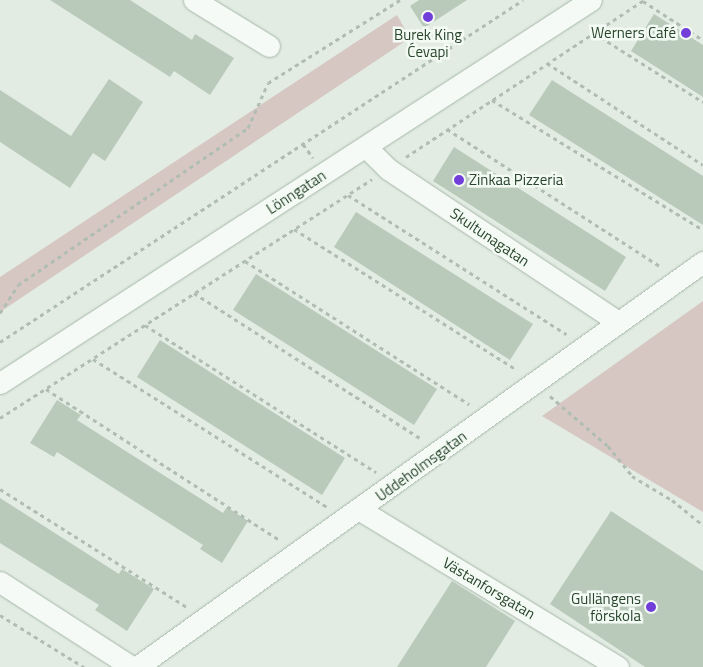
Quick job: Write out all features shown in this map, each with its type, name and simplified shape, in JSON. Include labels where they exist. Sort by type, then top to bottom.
[{"type":"street","points":[[194,0],[269,46]]},
{"type":"street","name":"Lönngatan","points":[[0,383],[591,0]]},
{"type":"street","name":"Skultunagatan","points":[[366,147],[388,169],[618,322]]},
{"type":"street","name":"Uddeholmsgatan","points":[[137,667],[360,510],[703,262]]},
{"type":"street","name":"Västanforsgatan","points":[[360,510],[618,667]]},
{"type":"street","points":[[0,582],[132,667]]},
{"type":"path","points":[[0,313],[18,285],[248,128],[268,83],[400,0]]},
{"type":"path","points":[[0,342],[522,0]]},
{"type":"path","points":[[0,418],[388,169],[643,0],[703,40]]},
{"type":"path","points":[[594,33],[703,102]]},
{"type":"path","points":[[547,64],[703,165]]},
{"type":"path","points":[[492,100],[703,230]]},
{"type":"path","points":[[447,129],[663,268]]},
{"type":"path","points":[[348,194],[569,336]]},
{"type":"path","points":[[294,229],[535,382],[608,446],[632,476],[672,500],[703,525]]},
{"type":"path","points":[[245,261],[472,406]]},
{"type":"path","points":[[194,294],[424,441]]},
{"type":"path","points":[[145,325],[378,474]]},
{"type":"path","points":[[93,359],[330,509]]},
{"type":"path","points":[[46,389],[283,542]]},
{"type":"path","points":[[0,489],[191,610]]},
{"type":"path","points":[[0,615],[84,667]]},
{"type":"shaded area","points":[[397,15],[410,38],[0,312],[0,277]]},
{"type":"shaded area","points":[[703,301],[703,512],[542,416]]},
{"type":"building","points":[[50,0],[130,0],[192,40],[195,34],[234,58],[210,95],[174,71],[170,77]]},
{"type":"building","name":"Burek King Ćevapi","points":[[419,0],[467,0],[424,28],[410,6]]},
{"type":"building","points":[[654,14],[703,45],[703,97],[631,51]]},
{"type":"building","points":[[109,79],[143,102],[105,161],[93,153],[70,188],[0,142],[0,90],[71,136]]},
{"type":"building","points":[[552,80],[703,176],[703,225],[529,115]]},
{"type":"building","points":[[454,147],[626,257],[605,291],[433,181]]},
{"type":"building","points":[[356,212],[533,324],[510,360],[334,247]]},
{"type":"building","points":[[256,274],[437,389],[414,425],[233,310]]},
{"type":"building","points":[[160,340],[345,458],[322,495],[137,377]]},
{"type":"building","points":[[57,400],[81,415],[77,420],[223,513],[227,507],[248,521],[222,563],[200,549],[203,545],[57,452],[54,457],[30,443]]},
{"type":"building","points":[[0,498],[119,574],[122,569],[154,589],[127,631],[95,610],[99,605],[0,543]]},
{"type":"building","points":[[611,511],[703,571],[703,667],[645,667],[550,604]]},
{"type":"building","points":[[452,581],[515,621],[486,667],[397,667]]},
{"type":"place","name":"Burek King Ćevapi","points":[[428,17]]},
{"type":"place","name":"Werners Café","points":[[686,33]]},
{"type":"place","name":"Zinkaa Pizzeria","points":[[459,180]]},
{"type":"place","name":"Gullängens förskola","points":[[651,607]]}]
